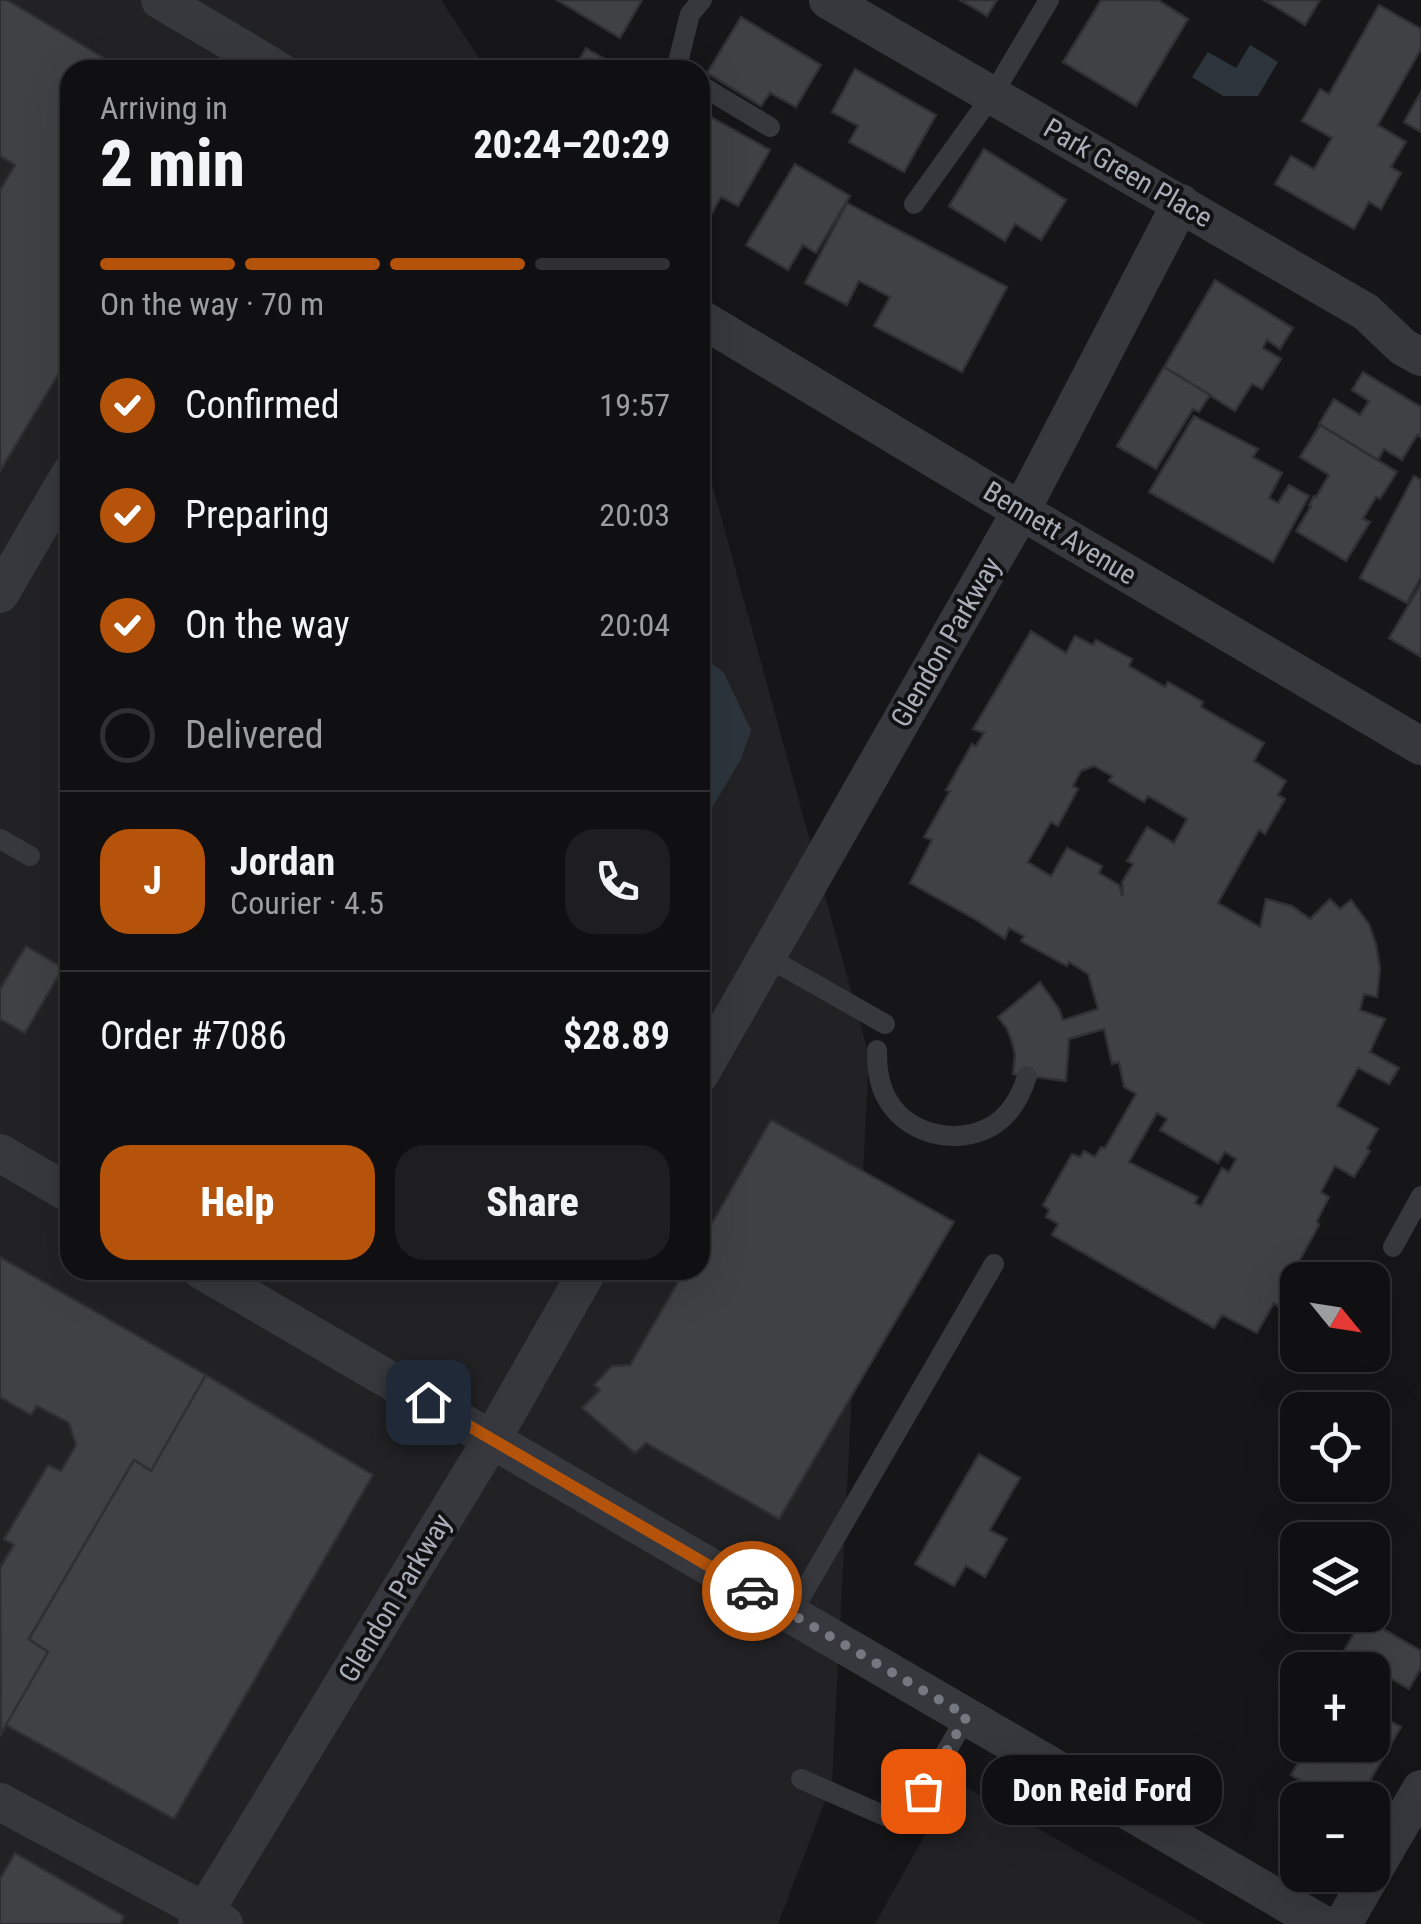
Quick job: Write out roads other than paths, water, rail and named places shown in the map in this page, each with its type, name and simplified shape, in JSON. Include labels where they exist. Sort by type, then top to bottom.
[{"type":"street","points":[[160,0],[261,60]]},
{"type":"street","name":"Park Green Place","points":[[828,0],[1366,312],[1403,347],[1421,357]]},
{"type":"street","name":"Glendon Parkway","points":[[710,1057],[1021,511],[1181,203]]},
{"type":"street","name":"Bennett Avenue","points":[[710,324],[1421,746]]},
{"type":"street","points":[[0,594],[60,491]]},
{"type":"street","points":[[0,1153],[60,1188]]},
{"type":"street","points":[[219,1280],[1322,1924]]},
{"type":"street","name":"Glendon Parkway","points":[[208,1920],[582,1280]]},
{"type":"street","points":[[1390,1843],[1421,1790]]},
{"type":"street","points":[[0,1802],[208,1920]]},
{"type":"street","points":[[1343,1924],[1362,1892]]},
{"type":"lane","points":[[678,60],[690,14],[702,0]]},
{"type":"lane","points":[[914,204],[993,94],[1049,0]]},
{"type":"lane","points":[[710,91],[770,126]]},
{"type":"lane","points":[[0,840],[30,856]]},
{"type":"lane","points":[[767,957],[885,1024]]},
{"type":"lane","points":[[877,1050],[878,1074],[886,1097],[900,1117],[921,1130],[945,1137],[970,1135],[992,1125],[1011,1109],[1027,1076]]},
{"type":"lane","points":[[1392,1247],[1421,1196]]},
{"type":"lane","points":[[791,1614],[994,1264]]},
{"type":"lane","points":[[801,1778],[886,1816],[907,1809],[923,1791],[967,1716]]},
{"type":"place","name":"Don Reid Ford","points":[[923,1791]]}]
